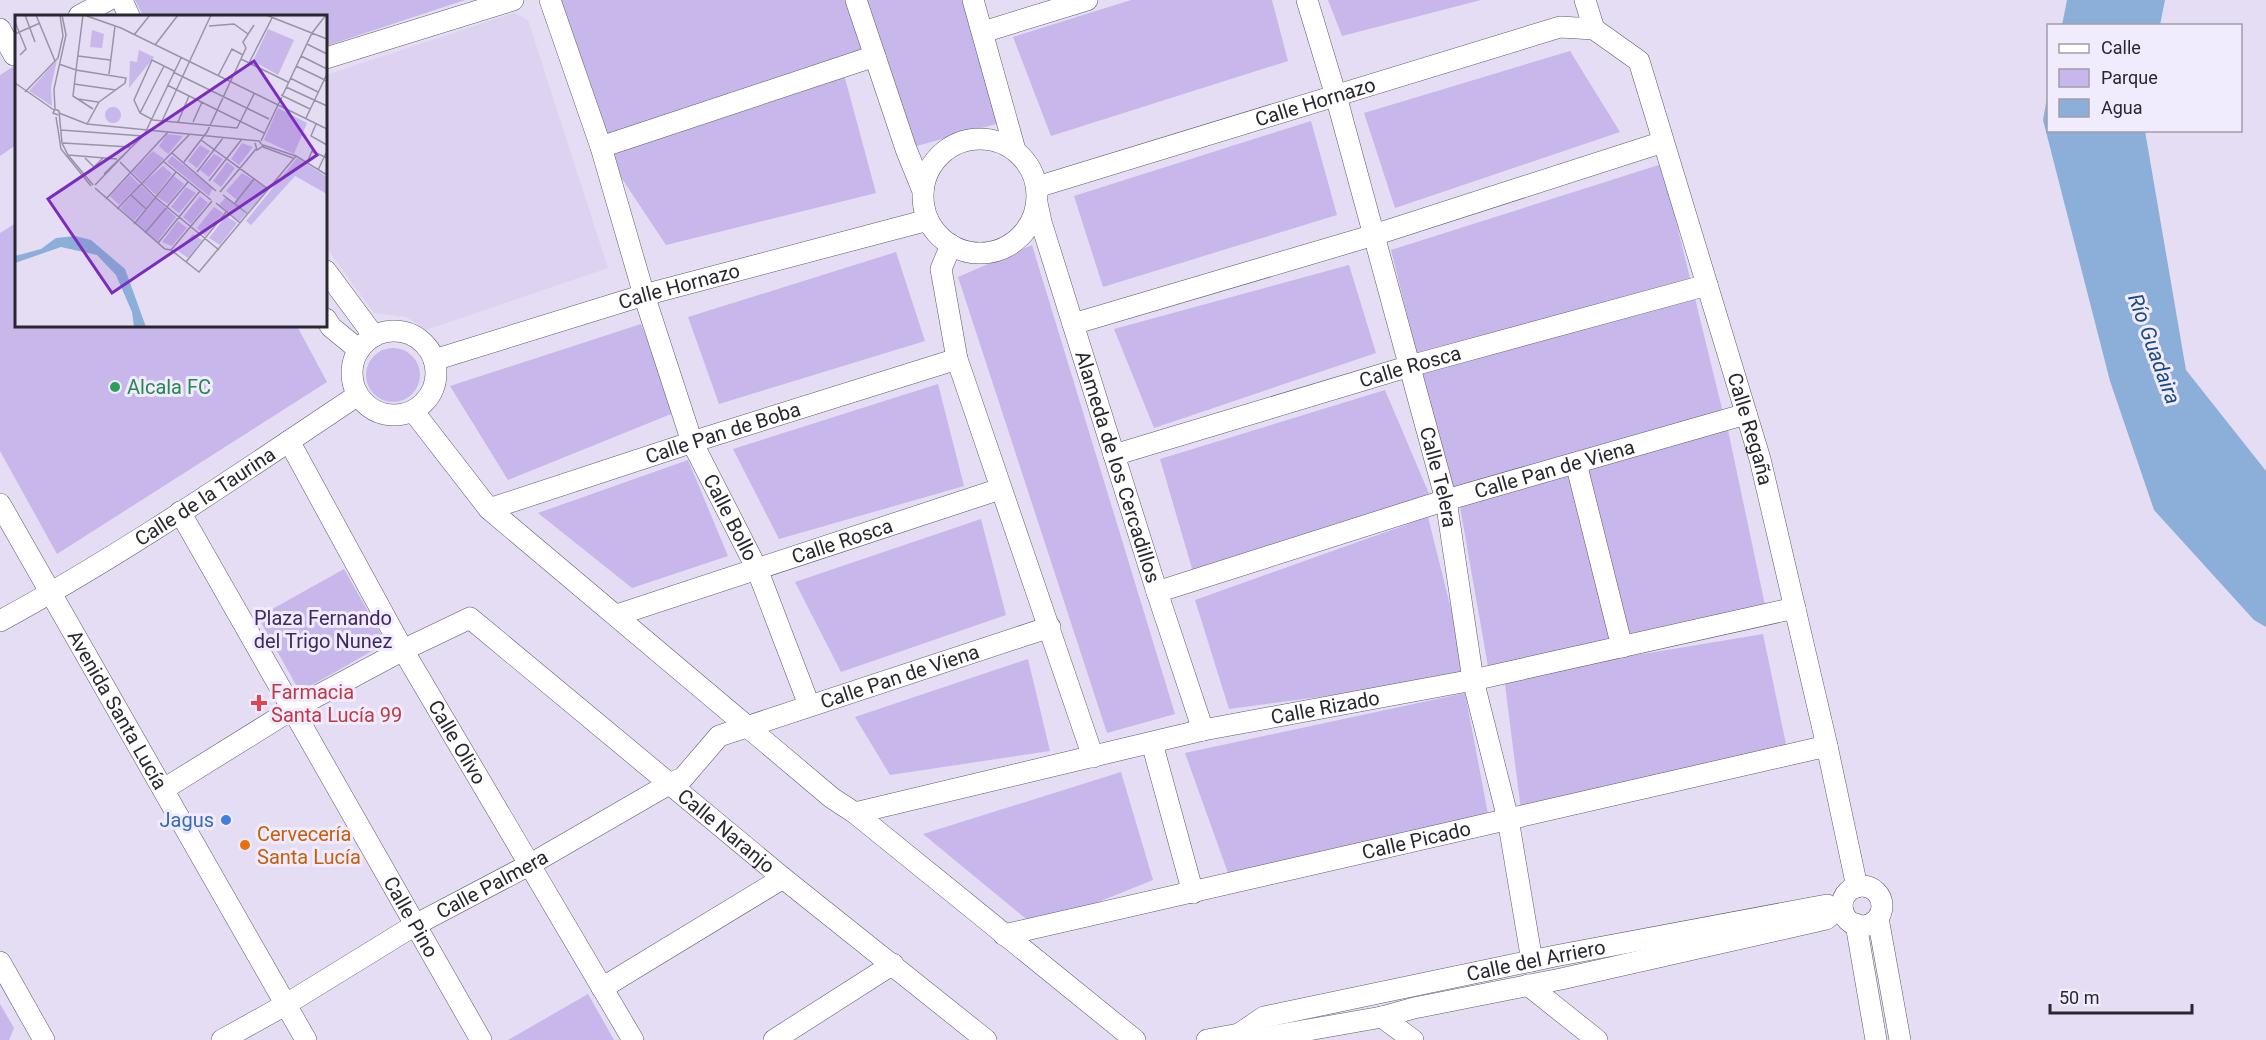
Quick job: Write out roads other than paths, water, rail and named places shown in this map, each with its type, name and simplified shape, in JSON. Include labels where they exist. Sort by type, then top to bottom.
[{"type":"street","points":[[82,15],[108,0]]},
{"type":"street","points":[[122,0],[129,15]]},
{"type":"street","points":[[327,58],[513,0]]},
{"type":"street","name":"Calle Bollo","points":[[550,0],[601,147],[644,295],[693,442],[757,569],[809,705]]},
{"type":"street","points":[[856,0],[906,148],[923,191],[928,220],[940,237],[951,245],[969,252],[989,253],[1008,246],[1021,237],[1032,220],[1037,195],[1030,168],[1015,150],[997,141],[975,139],[956,144],[939,155],[932,164],[923,191]]},
{"type":"street","points":[[973,0],[1015,150]]},
{"type":"street","points":[[983,32],[1087,0]]},
{"type":"street","name":"Calle Telera","points":[[1307,0],[1336,96],[1446,500],[1473,680],[1508,819],[1532,961]]},
{"type":"street","points":[[1585,0],[1594,29]]},
{"type":"street","name":"Calle Hornazo","points":[[1037,195],[1336,96],[1560,27],[1594,29]]},
{"type":"street","points":[[0,29],[15,54]]},
{"type":"street","name":"Calle Regaña","points":[[1594,29],[1639,61],[1664,142],[1760,459],[1827,746],[1857,887]]},
{"type":"street","points":[[601,147],[874,56]]},
{"type":"street","points":[[1073,324],[1374,235],[1664,142]]},
{"type":"street","name":"Alameda de los Cercadillos","points":[[1037,195],[1041,222],[1157,592],[1203,730]]},
{"type":"street","name":"Calle Hornazo","points":[[434,360],[644,295],[928,220]]},
{"type":"street","points":[[951,245],[941,269],[957,359],[1093,757]]},
{"type":"street","points":[[327,273],[366,343]]},
{"type":"street","name":"Calle Rosca","points":[[1114,455],[1410,366],[1707,285]]},
{"type":"street","points":[[327,321],[331,327],[366,343]]},
{"type":"street","points":[[388,332],[403,332],[416,338],[427,347],[434,360],[436,375],[433,390],[425,402],[413,411],[403,414],[382,413],[373,409],[358,395],[353,382],[352,369],[366,343],[388,332]]},
{"type":"street","name":"Calle Pan de Boba","points":[[489,509],[957,359]]},
{"type":"street","name":"Calle de la Taurina","points":[[0,621],[50,594],[180,512],[358,395]]},
{"type":"street","points":[[413,411],[489,509],[832,798],[855,813],[1135,1040]]},
{"type":"street","name":"Calle Pan de Viena","points":[[1157,592],[1446,500],[1746,414]]},
{"type":"street","name":"Calle Olivo","points":[[289,441],[403,650],[633,1040]]},
{"type":"street","points":[[1576,463],[1622,647]]},
{"type":"street","name":"Calle Rosca","points":[[616,615],[1000,489]]},
{"type":"street","name":"Avenida Santa Lucía","points":[[0,504],[306,1040]]},
{"type":"street","name":"Calle Pino","points":[[180,512],[481,1040]]},
{"type":"street","name":"Calle Rizado","points":[[855,813],[1203,730],[1473,680],[1795,608]]},
{"type":"street","name":"Calle Naranjo","points":[[403,650],[470,618],[783,878],[986,1040]]},
{"type":"street","name":"Calle Pan de Viena","points":[[669,784],[683,778],[719,735],[1050,627]]},
{"type":"street","points":[[164,789],[291,710],[403,650]]},
{"type":"street","points":[[1152,743],[1193,893]]},
{"type":"street","name":"Calle Picado","points":[[1004,935],[1827,746]]},
{"type":"street","name":"Calle Palmera","points":[[222,1040],[285,1005],[415,925],[529,865],[669,784]]},
{"type":"street","points":[[602,988],[783,878]]},
{"type":"street","points":[[1876,1040],[1844,916],[1843,900],[1846,894],[1857,887],[1870,888],[1879,896],[1882,908],[1878,918],[1900,1040]]},
{"type":"street","name":"Calle del Arriero","points":[[1224,1037],[1264,1017],[1532,961],[1827,905],[1844,916]]},
{"type":"street","points":[[1844,916],[1865,926],[1878,918]]},
{"type":"street","name":"Calle del Arriero","points":[[1224,1037],[1268,1038],[1382,1017],[1844,916]]},
{"type":"street","points":[[0,962],[44,1040]]},
{"type":"street","points":[[774,1040],[892,964]]},
{"type":"street","points":[[1528,985],[1598,1040]]},
{"type":"street","points":[[1382,1017],[1413,1040]]},
{"type":"water","points":[[2067,0],[2165,0],[2160,24],[2062,24]]},
{"type":"water","name":"Río Guadaira","points":[[2047,98],[2047,132],[2145,132],[2186,370],[2266,471],[2266,627],[2254,620],[2154,510],[2110,381],[2043,120]]},
{"type":"place","name":"Alcala FC","points":[[115,387]]},
{"type":"place","name":"Farmacia Santa Lucía 99","points":[[259,703]]},
{"type":"place","name":"Jagus","points":[[226,820]]},
{"type":"place","name":"Cervecería Santa Lucía","points":[[245,845]]},
{"type":"park label","name":"Plaza Fernando del Trigo Nunez","points":[[323,630]]}]
